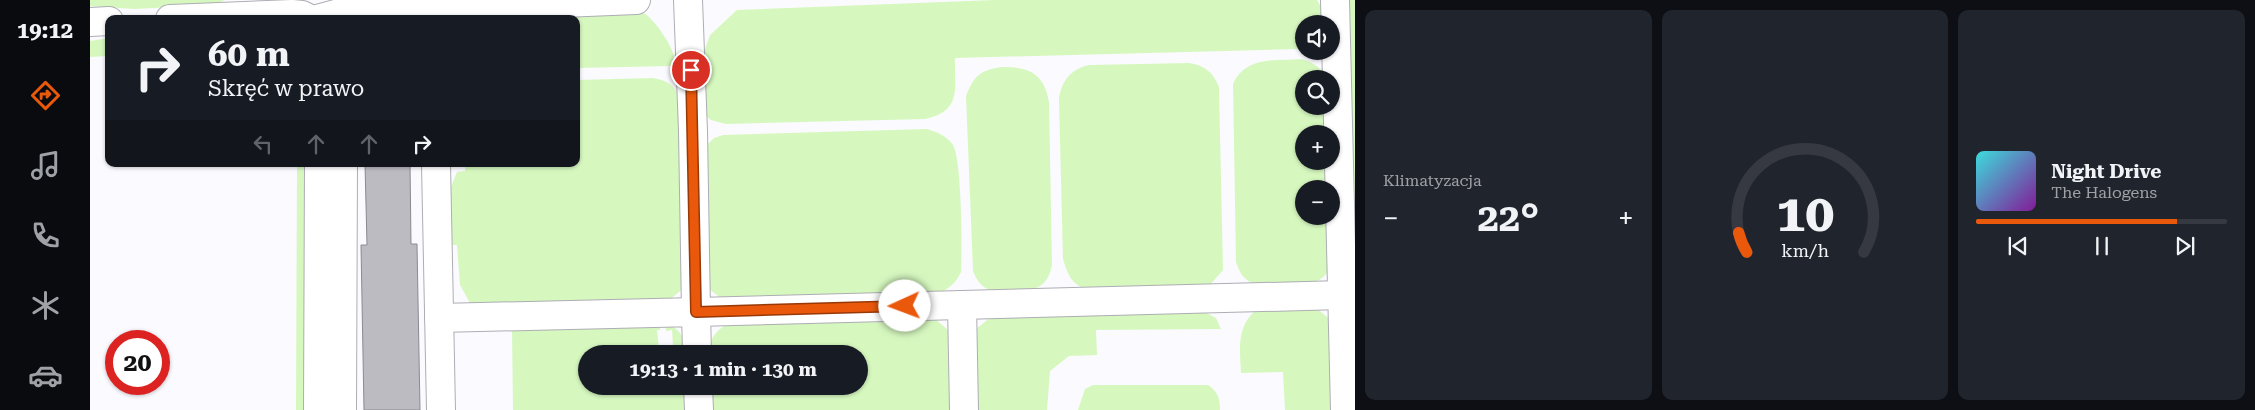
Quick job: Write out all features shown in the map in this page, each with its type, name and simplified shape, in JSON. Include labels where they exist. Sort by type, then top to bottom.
[{"type":"street","points":[[332,15],[343,12],[432,13],[636,0]]},
{"type":"street","points":[[688,0],[693,131],[697,345]]},
{"type":"street","points":[[1335,0],[1346,410]]},
{"type":"street","points":[[201,15],[264,7],[302,15]]},
{"type":"street","points":[[90,22],[105,21]]},
{"type":"street","points":[[318,410],[319,167]]},
{"type":"street","points":[[342,410],[343,167]]},
{"type":"street","points":[[436,167],[441,410]]},
{"type":"street","points":[[439,318],[1342,295]]},
{"type":"street","points":[[962,305],[964,410]]},
{"type":"street","points":[[698,395],[699,410]]},
{"type":"green space","points":[[90,0],[225,0],[213,5],[134,9],[90,6]]},
{"type":"green space","points":[[994,0],[1317,0],[1323,10],[1323,15],[1295,15],[1295,49],[955,58],[955,88],[951,104],[946,110],[925,119],[726,124],[711,120],[706,116],[701,60],[710,35],[737,10]]},
{"type":"green space","points":[[1349,0],[1355,0],[1355,285],[1346,6]]},
{"type":"green space","points":[[644,13],[659,29],[669,44],[675,58],[675,64],[672,66],[580,68],[580,16]]},
{"type":"green space","points":[[105,39],[105,56],[90,57],[90,41]]},
{"type":"green space","points":[[1271,60],[1304,60],[1320,69],[1295,70],[1295,115],[1331,115],[1331,125],[1295,125],[1295,170],[1332,170],[1332,180],[1295,180],[1295,225],[1333,225],[1333,264],[1325,276],[1304,285],[1275,287],[1252,283],[1240,272],[1236,262],[1233,84],[1245,69],[1253,64]]},
{"type":"green space","points":[[1189,63],[1199,65],[1207,70],[1214,77],[1219,87],[1223,270],[1209,286],[1090,291],[1084,289],[1072,279],[1063,259],[1059,99],[1062,87],[1072,73],[1089,65]]},
{"type":"green space","points":[[1002,67],[1020,68],[1034,74],[1043,84],[1049,102],[1052,265],[1050,273],[1042,284],[1026,290],[998,291],[987,289],[979,283],[973,271],[966,96],[972,83],[979,75],[988,70]]},
{"type":"green space","points":[[653,78],[670,84],[678,94],[684,288],[669,300],[471,305],[460,285],[457,245],[448,245],[446,199],[457,172],[465,171],[465,167],[580,167],[580,80]]},
{"type":"green space","points":[[927,129],[942,135],[951,142],[956,154],[958,168],[961,206],[961,272],[946,290],[939,294],[722,299],[709,289],[705,147],[714,138],[723,135]]},
{"type":"green space","points":[[297,167],[309,167],[308,410],[296,410]]},
{"type":"green space","points":[[1315,307],[1332,321],[1339,410],[1285,410],[1283,372],[1241,373],[1240,340],[1242,332],[1255,311]]},
{"type":"green space","points":[[1201,310],[1216,318],[1221,329],[1096,330],[1097,355],[1069,356],[1050,371],[1047,410],[974,410],[974,337],[976,329],[991,317]]},
{"type":"green space","points":[[934,318],[948,330],[951,337],[956,410],[709,410],[708,395],[868,395],[868,345],[709,345],[714,335],[730,322]]},
{"type":"green space","points":[[660,323],[660,330],[657,330],[659,345],[578,345],[578,395],[689,395],[690,410],[513,410],[512,329]]},
{"type":"green space","points":[[665,323],[675,328],[685,345],[673,345],[672,330],[666,331]]},
{"type":"green space","points":[[1093,385],[1208,385],[1218,396],[1220,410],[1078,410],[1085,389]]},
{"type":"building","points":[[365,167],[410,167],[411,244],[417,244],[420,410],[364,410],[361,245],[367,245]]},
{"type":"route","points":[[691,70],[696,312],[905,306]]}]
